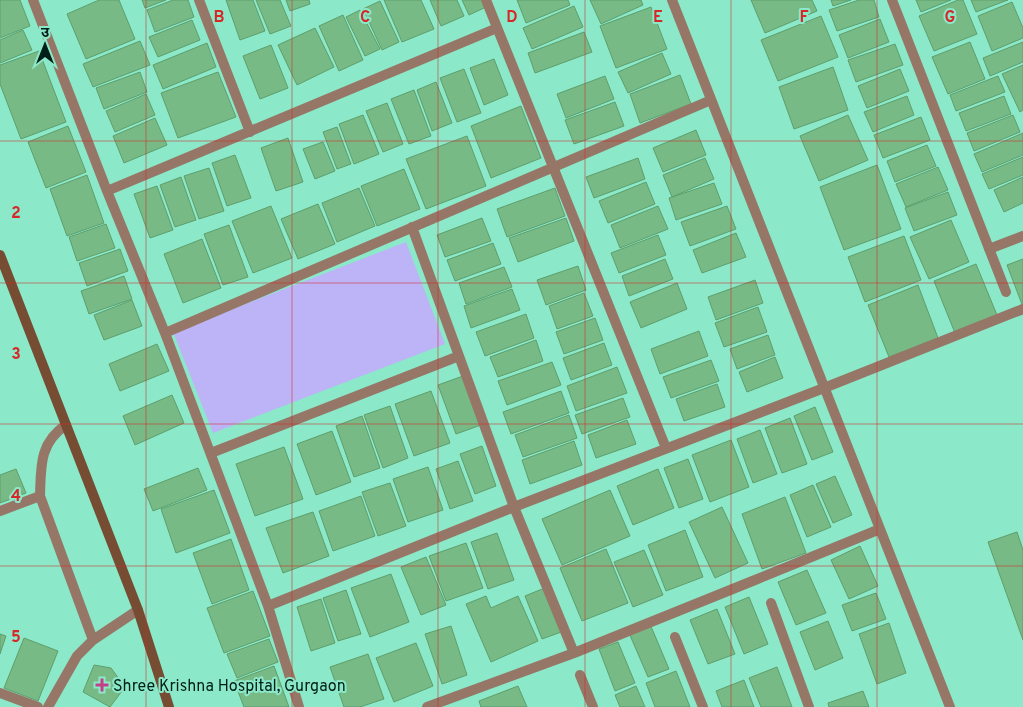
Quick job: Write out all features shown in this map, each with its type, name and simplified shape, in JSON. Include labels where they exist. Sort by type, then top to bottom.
[{"type":"street","points":[[34,0],[268,606],[299,707]]},
{"type":"street","points":[[199,0],[250,132]]},
{"type":"street","points":[[486,0],[666,448]]},
{"type":"street","points":[[672,0],[950,707]]},
{"type":"street","points":[[892,0],[1006,292]]},
{"type":"street","points":[[108,191],[497,28]]},
{"type":"street","points":[[164,333],[711,100]]},
{"type":"street","points":[[412,227],[514,506],[574,653]]},
{"type":"street","points":[[989,249],[1023,236]]},
{"type":"street","points":[[0,256],[138,610],[169,707]]},
{"type":"street","points":[[268,606],[514,506],[824,388],[1023,309]]},
{"type":"street","points":[[210,453],[459,356]]},
{"type":"street","points":[[66,425],[57,431],[48,443],[42,460],[40,496],[93,640]]},
{"type":"street","points":[[0,512],[40,496]]},
{"type":"street","points":[[427,707],[574,653],[880,529]]},
{"type":"street","points":[[771,603],[809,707]]},
{"type":"street","points":[[48,707],[77,656],[93,640],[138,610]]},
{"type":"street","points":[[675,637],[703,707]]},
{"type":"street","points":[[580,675],[593,707]]},
{"type":"street","points":[[0,693],[38,707]]},
{"type":"shaded area","points":[[406,242],[445,344],[213,433],[173,332]]},
{"type":"building","points":[[0,0],[20,0],[30,26],[0,38]]},
{"type":"building","points":[[99,0],[119,0],[135,39],[86,59],[67,14]]},
{"type":"building","points":[[142,0],[166,0],[145,8]]},
{"type":"building","points":[[173,0],[188,0],[194,17],[155,32],[147,10]]},
{"type":"building","points":[[226,0],[253,0],[265,31],[240,40]]},
{"type":"building","points":[[256,0],[280,0],[291,26],[270,34]]},
{"type":"building","points":[[286,0],[309,0],[310,4],[290,11]]},
{"type":"building","points":[[384,0],[421,0],[434,29],[402,42]]},
{"type":"building","points":[[430,0],[457,0],[464,16],[441,26]]},
{"type":"building","points":[[462,0],[482,0],[486,7],[469,15]]},
{"type":"building","points":[[517,0],[568,0],[570,5],[526,23]]},
{"type":"building","points":[[590,0],[641,0],[643,5],[601,24]]},
{"type":"building","points":[[751,0],[812,0],[817,11],[765,33]]},
{"type":"building","points":[[831,0],[851,0],[833,6]]},
{"type":"building","points":[[859,0],[874,0],[879,17],[837,31],[829,10]]},
{"type":"building","points":[[916,0],[951,0],[921,12]]},
{"type":"building","points":[[958,0],[963,0],[977,34],[934,51],[919,16]]},
{"type":"building","points":[[971,0],[1008,0],[976,12]]},
{"type":"building","points":[[380,1],[399,42],[382,50],[363,9]]},
{"type":"building","points":[[1012,2],[1023,28],[1023,38],[992,51],[978,16]]},
{"type":"building","points":[[574,6],[583,27],[532,49],[523,28]]},
{"type":"building","points":[[651,7],[667,49],[616,68],[600,26]]},
{"type":"building","points":[[360,10],[380,49],[365,56],[346,17]]},
{"type":"building","points":[[343,15],[363,60],[339,71],[319,26]]},
{"type":"building","points":[[821,16],[838,57],[778,81],[761,40]]},
{"type":"building","points":[[880,19],[889,42],[848,58],[839,35]]},
{"type":"building","points":[[192,20],[200,40],[158,57],[149,37]]},
{"type":"building","points":[[315,28],[334,67],[297,85],[278,45]]},
{"type":"building","points":[[23,30],[32,50],[0,63],[0,40]]},
{"type":"building","points":[[584,32],[592,52],[535,73],[528,53]]},
{"type":"building","points":[[140,41],[150,65],[93,87],[83,64]]},
{"type":"building","points":[[970,42],[985,79],[948,94],[932,57]]},
{"type":"building","points":[[1023,42],[1023,62],[990,76],[983,58]]},
{"type":"building","points":[[207,43],[216,67],[163,89],[153,65]]},
{"type":"building","points":[[895,44],[903,65],[856,82],[848,60]]},
{"type":"building","points":[[271,45],[288,88],[260,99],[243,56]]},
{"type":"building","points":[[39,51],[66,122],[21,139],[0,84],[0,65]]},
{"type":"building","points":[[662,53],[671,74],[628,93],[618,72]]},
{"type":"building","points":[[494,59],[508,95],[484,105],[470,68]]},
{"type":"building","points":[[1023,65],[1023,110],[1020,112],[1002,74]]},
{"type":"building","points":[[833,67],[848,110],[794,129],[779,87]]},
{"type":"building","points":[[464,69],[481,113],[457,122],[440,78]]},
{"type":"building","points":[[900,69],[909,91],[867,108],[858,86]]},
{"type":"building","points":[[140,72],[147,92],[104,109],[96,88]]},
{"type":"building","points":[[218,72],[236,117],[178,138],[161,93]]},
{"type":"building","points":[[680,75],[691,104],[640,123],[630,94]]},
{"type":"building","points":[[605,76],[614,99],[566,118],[557,94]]},
{"type":"building","points":[[998,76],[1005,92],[956,111],[950,95]]},
{"type":"building","points":[[436,82],[452,123],[432,131],[417,90]]},
{"type":"building","points":[[414,90],[431,136],[409,144],[391,99]]},
{"type":"building","points":[[146,94],[155,115],[115,132],[106,111]]},
{"type":"building","points":[[907,96],[914,115],[873,132],[864,112]]},
{"type":"building","points":[[1004,96],[1011,114],[966,131],[959,113]]},
{"type":"building","points":[[615,102],[624,126],[574,144],[565,120]]},
{"type":"building","points":[[387,103],[403,144],[383,152],[366,111]]},
{"type":"building","points":[[521,106],[541,158],[491,178],[471,126]]},
{"type":"building","points":[[363,115],[379,154],[354,164],[339,124]]},
{"type":"building","points":[[848,115],[868,160],[819,181],[800,136]]},
{"type":"building","points":[[1013,115],[1020,132],[974,151],[967,133]]},
{"type":"building","points":[[921,117],[930,140],[883,158],[874,135]]},
{"type":"building","points":[[155,118],[167,145],[124,163],[113,136]]},
{"type":"building","points":[[68,126],[86,172],[46,188],[28,142]]},
{"type":"building","points":[[337,127],[351,164],[337,169],[323,132]]},
{"type":"building","points":[[696,130],[706,155],[663,172],[653,148]]},
{"type":"building","points":[[1023,133],[1023,155],[982,172],[974,154]]},
{"type":"building","points":[[467,136],[486,186],[426,209],[406,159]]},
{"type":"building","points":[[288,138],[303,182],[276,191],[261,148]]},
{"type":"building","points":[[323,142],[335,171],[315,179],[303,149]]},
{"type":"building","points":[[927,145],[936,166],[895,182],[887,161]]},
{"type":"building","points":[[235,155],[251,198],[227,206],[212,163]]},
{"type":"building","points":[[1023,157],[1023,175],[989,189],[982,174]]},
{"type":"building","points":[[638,158],[645,179],[594,198],[586,177]]},
{"type":"building","points":[[705,158],[714,179],[672,197],[663,175]]},
{"type":"building","points":[[877,165],[901,229],[844,250],[820,187]]},
{"type":"building","points":[[938,167],[948,190],[906,207],[896,184]]},
{"type":"building","points":[[209,168],[224,211],[199,219],[184,176]]},
{"type":"building","points":[[404,169],[420,209],[377,226],[361,186]]},
{"type":"building","points":[[87,175],[104,223],[67,236],[50,189]]},
{"type":"building","points":[[181,177],[196,220],[175,227],[160,185]]},
{"type":"building","points":[[1023,177],[1023,203],[1004,212],[994,190]]},
{"type":"building","points":[[646,182],[655,204],[608,223],[599,201]]},
{"type":"building","points":[[714,183],[722,204],[676,220],[669,198]]},
{"type":"building","points":[[157,186],[173,230],[150,238],[134,194]]},
{"type":"building","points":[[359,188],[375,226],[337,242],[322,203]]},
{"type":"building","points":[[555,188],[565,216],[507,237],[497,209]]},
{"type":"building","points":[[948,192],[957,215],[914,231],[905,208]]},
{"type":"building","points":[[318,204],[335,244],[298,259],[281,219]]},
{"type":"building","points":[[271,206],[292,258],[253,273],[232,221]]},
{"type":"building","points":[[658,206],[668,229],[620,248],[611,225]]},
{"type":"building","points":[[727,206],[736,229],[690,246],[681,222]]},
{"type":"building","points":[[482,218],[491,241],[445,257],[437,235]]},
{"type":"building","points":[[566,218],[574,241],[518,262],[509,238]]},
{"type":"building","points":[[951,220],[969,262],[929,279],[910,237]]},
{"type":"building","points":[[106,224],[115,248],[77,261],[69,237]]},
{"type":"building","points":[[229,225],[248,277],[223,285],[204,234]]},
{"type":"building","points":[[736,233],[746,257],[702,273],[693,250]]},
{"type":"building","points":[[658,235],[666,255],[619,273],[611,253]]},
{"type":"building","points":[[904,236],[921,280],[865,302],[848,257]]},
{"type":"building","points":[[202,239],[221,288],[183,303],[164,254]]},
{"type":"building","points":[[493,243],[501,264],[455,281],[447,260]]},
{"type":"building","points":[[120,249],[128,271],[87,286],[79,263]]},
{"type":"building","points":[[665,259],[673,279],[629,296],[622,276]]},
{"type":"building","points":[[1023,259],[1023,307],[1007,265]]},
{"type":"building","points":[[976,264],[997,315],[955,333],[934,281]]},
{"type":"building","points":[[578,266],[586,290],[546,305],[537,280]]},
{"type":"building","points":[[504,267],[512,287],[466,304],[459,283]]},
{"type":"building","points":[[124,276],[132,299],[89,314],[81,291]]},
{"type":"building","points":[[755,280],[763,303],[716,320],[708,297]]},
{"type":"building","points":[[677,283],[687,309],[641,328],[630,302]]},
{"type":"building","points":[[918,285],[938,338],[889,357],[868,305]]},
{"type":"building","points":[[512,289],[520,310],[471,328],[464,306]]},
{"type":"building","points":[[584,293],[593,316],[557,329],[549,306]]},
{"type":"building","points":[[132,300],[142,326],[104,340],[94,315]]},
{"type":"building","points":[[758,307],[767,332],[724,347],[715,323]]},
{"type":"building","points":[[526,314],[534,338],[485,356],[476,332]]},
{"type":"building","points":[[595,318],[603,340],[564,354],[556,332]]},
{"type":"building","points":[[699,331],[708,356],[660,374],[651,349]]},
{"type":"building","points":[[768,335],[775,355],[737,369],[730,349]]},
{"type":"building","points":[[536,340],[543,361],[498,377],[490,357]]},
{"type":"building","points":[[604,343],[612,365],[571,380],[563,358]]},
{"type":"building","points":[[157,344],[169,371],[120,391],[109,364]]},
{"type":"building","points":[[775,357],[783,378],[747,392],[739,372]]},
{"type":"building","points":[[711,360],[719,381],[671,398],[663,377]]},
{"type":"building","points":[[552,362],[561,385],[507,405],[498,381]]},
{"type":"building","points":[[617,367],[627,393],[576,411],[567,386]]},
{"type":"building","points":[[463,376],[481,425],[456,434],[438,385]]},
{"type":"building","points":[[717,384],[725,407],[684,421],[676,399]]},
{"type":"building","points":[[431,391],[450,443],[414,456],[395,404]]},
{"type":"building","points":[[561,391],[569,413],[511,434],[503,412]]},
{"type":"building","points":[[172,395],[184,423],[135,445],[123,416]]},
{"type":"building","points":[[623,398],[630,417],[582,434],[575,415]]},
{"type":"building","points":[[390,406],[408,458],[383,468],[364,415]]},
{"type":"building","points":[[815,407],[833,452],[812,460],[794,416]]},
{"type":"building","points":[[569,415],[577,438],[523,457],[515,435]]},
{"type":"building","points":[[362,416],[380,468],[354,477],[336,426]]},
{"type":"building","points":[[790,418],[807,464],[782,473],[765,428]]},
{"type":"building","points":[[627,420],[636,444],[596,458],[588,435]]},
{"type":"building","points":[[760,430],[777,474],[753,483],[737,439]]},
{"type":"building","points":[[332,431],[351,482],[316,495],[297,444]]},
{"type":"building","points":[[731,440],[749,487],[710,502],[692,455]]},
{"type":"building","points":[[574,441],[582,465],[530,484],[522,460]]},
{"type":"building","points":[[482,446],[496,486],[475,494],[460,454]]},
{"type":"building","points":[[284,447],[303,499],[255,516],[236,464]]},
{"type":"building","points":[[688,459],[703,499],[679,508],[664,468]]},
{"type":"building","points":[[458,461],[473,501],[450,509],[436,469]]},
{"type":"building","points":[[428,467],[443,510],[408,522],[393,479]]},
{"type":"building","points":[[198,468],[207,490],[153,511],[144,489]]},
{"type":"building","points":[[16,469],[26,493],[0,503],[0,475]]},
{"type":"building","points":[[658,469],[674,508],[633,525],[617,486]]},
{"type":"building","points":[[835,476],[852,515],[833,523],[816,484]]},
{"type":"building","points":[[390,483],[406,526],[378,536],[362,492]]},
{"type":"building","points":[[813,485],[831,527],[807,537],[790,495]]},
{"type":"building","points":[[214,490],[230,533],[176,553],[161,509]]},
{"type":"building","points":[[610,490],[630,536],[562,565],[542,519]]},
{"type":"building","points":[[361,496],[375,536],[333,551],[319,511]]},
{"type":"building","points":[[785,497],[806,553],[762,569],[742,514]]},
{"type":"building","points":[[722,507],[748,563],[715,578],[689,522]]},
{"type":"building","points":[[313,512],[329,556],[283,573],[266,528]]},
{"type":"building","points":[[685,530],[703,577],[666,591],[648,545]]},
{"type":"building","points":[[1017,532],[1023,550],[1023,640],[988,542]]},
{"type":"building","points":[[497,533],[514,580],[488,589],[471,542]]},
{"type":"building","points":[[231,539],[249,590],[212,604],[193,553]]},
{"type":"building","points":[[466,543],[483,588],[446,601],[429,556]]},
{"type":"building","points":[[860,546],[878,586],[849,599],[831,560]]},
{"type":"building","points":[[606,549],[628,603],[582,621],[560,568]]},
{"type":"building","points":[[644,550],[663,595],[633,607],[614,562]]},
{"type":"building","points":[[426,557],[446,605],[421,615],[401,567]]},
{"type":"building","points":[[807,570],[826,613],[796,625],[778,582]]},
{"type":"building","points":[[391,574],[409,622],[370,637],[351,588]]},
{"type":"building","points":[[547,587],[564,631],[542,639],[525,596]]},
{"type":"building","points":[[346,590],[361,634],[338,641],[323,598]]},
{"type":"building","points":[[253,591],[270,636],[224,653],[207,608]]},
{"type":"building","points":[[876,593],[886,619],[852,631],[842,605]]},
{"type":"building","points":[[486,596],[491,608],[518,596],[538,641],[491,662],[466,604]]},
{"type":"building","points":[[749,597],[768,644],[744,654],[725,607]]},
{"type":"building","points":[[321,599],[335,643],[311,651],[297,607]]},
{"type":"building","points":[[717,609],[735,654],[708,664],[690,620]]},
{"type":"building","points":[[828,621],[843,658],[815,670],[800,632]]},
{"type":"building","points":[[889,623],[906,673],[877,684],[859,634]]},
{"type":"building","points":[[650,624],[669,669],[648,677],[629,633]]},
{"type":"building","points":[[451,626],[467,675],[442,684],[425,634]]},
{"type":"building","points":[[0,634],[6,636],[0,654]]},
{"type":"building","points":[[24,638],[58,651],[38,701],[4,688]]},
{"type":"building","points":[[269,639],[278,662],[237,678],[227,654]]},
{"type":"building","points":[[618,642],[635,683],[615,691],[599,649]]},
{"type":"building","points":[[416,643],[433,686],[394,702],[376,658]]},
{"type":"building","points":[[368,654],[384,699],[360,707],[344,707],[330,667]]},
{"type":"building","points":[[94,665],[111,668],[125,687],[110,707],[83,692]]},
{"type":"building","points":[[274,666],[289,707],[244,707],[234,681]]},
{"type":"building","points":[[777,667],[792,707],[761,707],[749,678]]},
{"type":"building","points":[[676,671],[690,707],[655,707],[646,683]]},
{"type":"building","points":[[744,680],[754,707],[722,707],[716,691]]},
{"type":"building","points":[[518,686],[527,707],[481,707],[479,701]]},
{"type":"building","points":[[636,686],[645,707],[620,707],[615,695]]},
{"type":"building","points":[[863,691],[869,707],[829,707],[828,703]]},
{"type":"place","name":"Shree Krishna Hospital, Gurgaon","points":[[102,685]]}]
